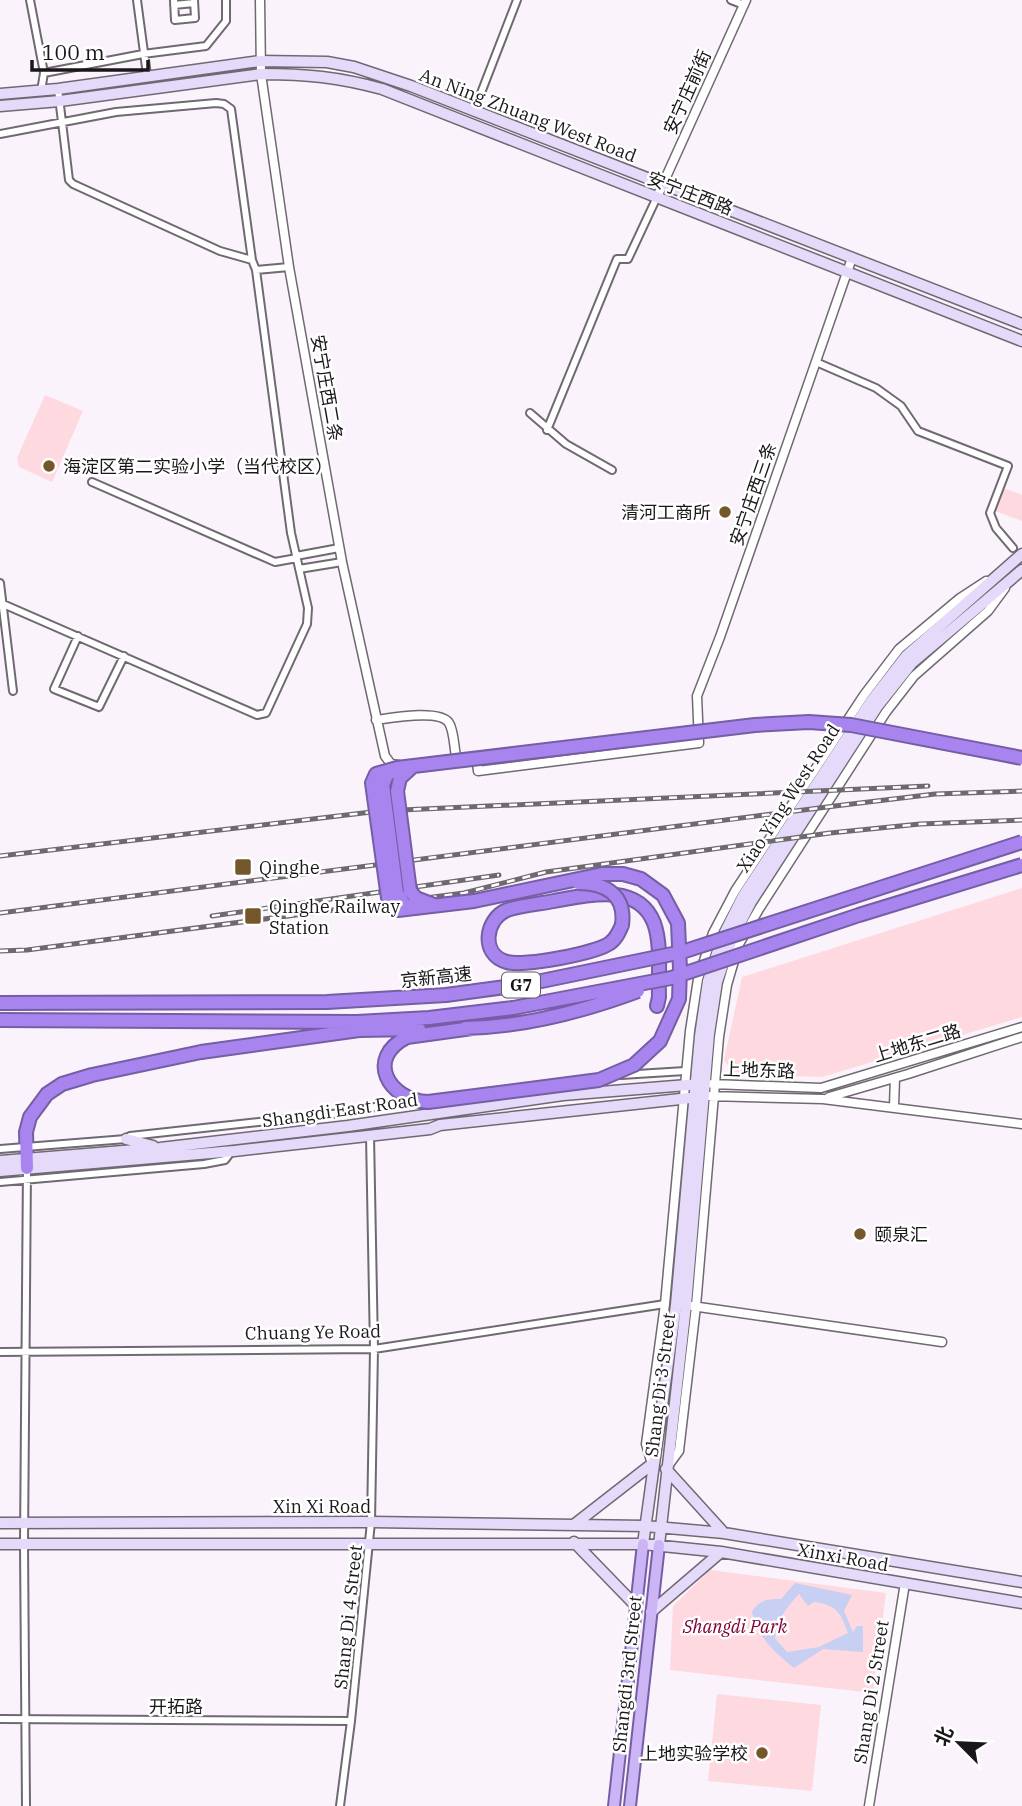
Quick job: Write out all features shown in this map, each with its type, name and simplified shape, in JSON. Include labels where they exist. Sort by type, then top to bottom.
[{"type":"highway","points":[[671,978],[611,1001],[550,1017],[407,1037],[398,1041],[386,1057],[388,1082],[393,1089],[414,1101],[428,1102],[599,1080],[634,1065],[660,1041],[679,999],[680,969],[677,923],[663,895],[641,879],[623,874],[602,874],[474,901],[394,908],[388,898],[372,783],[376,774],[397,768],[755,725],[809,722],[884,731],[1022,758]]},
{"type":"highway","points":[[413,767],[400,778],[397,791],[410,891],[416,898],[436,906]]},
{"type":"highway","name":"京新高速","points":[[0,1003],[377,1000],[446,995],[527,984],[682,952],[1022,842]]},
{"type":"highway","name":"G7","points":[[0,1020],[357,1022],[429,1018],[513,1008],[671,978],[859,915],[1022,865]]},
{"type":"highway","points":[[536,887],[566,883],[601,886],[609,890],[618,900],[622,907],[622,925],[613,941],[595,950],[520,964],[504,962],[499,958],[490,946],[488,938],[492,922],[497,915],[512,908],[602,894],[618,895],[643,905],[654,924],[657,940],[657,1006]]},
{"type":"highway","points":[[27,1163],[26,1132],[30,1117],[47,1094],[62,1084],[92,1074],[201,1052],[359,1030],[472,1028]]},
{"type":"main road","name":"An Ning Zhuang West Road","points":[[0,94],[58,89],[260,61],[327,62],[354,67],[411,86],[1022,324]]},
{"type":"main road","name":"安宁庄西路","points":[[0,106],[60,101],[261,74],[321,75],[382,89],[1022,341]]},
{"type":"main road","name":"Xiao Ying West Road","points":[[698,1097],[708,981],[722,938],[743,896],[871,701],[906,656],[1005,568],[1018,551]]},
{"type":"main road","name":"Xiao Ying West Road","points":[[699,1084],[717,982],[731,941],[751,902],[877,708],[912,663],[1022,570]]},
{"type":"main road","name":"Shangdi East Road","points":[[0,1171],[27,1163],[348,1126],[563,1095],[699,1084]]},
{"type":"main road","name":"Shangdi East Road","points":[[0,1161],[27,1163],[231,1152],[698,1097]]},
{"type":"main road","name":"Shang Di 3 Street","points":[[659,1545],[698,1097]]},
{"type":"main road","points":[[126,1139],[160,1148]]},
{"type":"main road","name":"Shang Di 3 Street","points":[[643,1544],[652,1464],[680,1305]]},
{"type":"main road","points":[[575,1524],[652,1464]]},
{"type":"main road","points":[[666,1469],[724,1533]]},
{"type":"main road","name":"Xin Xi Road","points":[[0,1523],[371,1522],[660,1527]]},
{"type":"main road","name":"Xinxi Road","points":[[660,1527],[724,1533],[1022,1582]]},
{"type":"main road","points":[[0,1544],[574,1542],[636,1606]]},
{"type":"main road","name":"Xinxi Road","points":[[574,1542],[659,1545],[721,1552],[1022,1603]]},
{"type":"main road","name":"Shangdi 3rd Street","points":[[614,1806],[643,1544]]},
{"type":"main road","name":"Shangdi 3rd Street","points":[[629,1806],[659,1545]]},
{"type":"main road","points":[[651,1612],[721,1552]]},
{"type":"street","points":[[30,0],[44,73],[41,91]]},
{"type":"street","points":[[137,0],[147,75]]},
{"type":"street","points":[[44,73],[143,54],[206,46],[226,21],[226,0]]},
{"type":"street","name":"安宁庄西二条","points":[[260,0],[261,74],[289,267],[339,548],[385,756],[391,764],[400,765],[456,757]]},
{"type":"street","points":[[474,111],[517,0]]},
{"type":"street","points":[[731,0],[745,3]]},
{"type":"street","points":[[194,2],[195,18],[176,20],[174,3],[194,2]]},
{"type":"street","name":"安宁庄前街","points":[[657,197],[745,3]]},
{"type":"street","points":[[58,89],[68,180],[220,251],[251,260]]},
{"type":"street","points":[[0,134],[116,112],[216,103],[231,109],[251,260],[257,270],[297,557],[308,608],[307,624],[276,694],[266,713],[257,715],[3,604]]},
{"type":"street","points":[[547,430],[617,259],[628,259],[657,197]]},
{"type":"street","name":"安宁庄西三条","points":[[456,757],[477,763],[478,771],[699,743],[697,696],[852,258]]},
{"type":"street","points":[[257,270],[289,267]]},
{"type":"street","points":[[816,362],[876,388],[901,406],[918,431],[1008,466],[990,513],[996,528],[1018,551]]},
{"type":"street","points":[[530,414],[566,444],[612,470]]},
{"type":"street","points":[[92,482],[275,562],[339,548]]},
{"type":"street","points":[[299,569],[342,562]]},
{"type":"street","name":"Xiao Ying West Road","points":[[698,1097],[699,1084],[685,1071],[698,979],[713,933],[735,891],[864,695],[899,649],[960,598],[1005,568]]},
{"type":"street","points":[[0,583],[13,691]]},
{"type":"street","points":[[78,636],[54,689],[99,707],[124,656]]},
{"type":"street","points":[[376,720],[429,715],[444,718],[449,723],[456,757]]},
{"type":"street","name":"上地东二路","points":[[821,1088],[1022,1027]]},
{"type":"street","points":[[823,1099],[1022,1037]]},
{"type":"street","points":[[0,1182],[27,1163],[130,1136],[341,1113],[382,1104],[568,1080],[685,1071]]},
{"type":"street","points":[[894,1107],[895,1078]]},
{"type":"street","name":"上地东路","points":[[699,1084],[821,1088]]},
{"type":"street","points":[[821,1088],[823,1099]]},
{"type":"street","points":[[698,1097],[823,1099],[1022,1124]]},
{"type":"street","name":"Shang Di 3 Street","points":[[680,1305],[698,1097]]},
{"type":"street","name":"Shang Di 4 Street","points":[[340,1806],[371,1522],[374,1349],[370,1135]]},
{"type":"street","points":[[0,1149],[27,1163]]},
{"type":"street","points":[[26,1806],[24,1523],[27,1163]]},
{"type":"street","name":"Chuang Ye Road","points":[[0,1352],[374,1349],[680,1305],[942,1342]]},
{"type":"street","name":"Shang Di 2 Street","points":[[869,1806],[905,1583]]},
{"type":"street","name":"开拓路","points":[[0,1719],[351,1721]]},
{"type":"green space","points":[[45,395],[83,411],[52,482],[19,467],[17,458]]},
{"type":"green space","points":[[1003,488],[1022,495],[1022,521],[995,511]]},
{"type":"green space","points":[[1022,888],[1022,1017],[822,1077],[735,1074],[724,1060],[742,977]]},
{"type":"green space","name":"Shangdi Park","points":[[710,1570],[886,1593],[873,1693],[670,1670],[673,1606]]},
{"type":"green space","points":[[717,1694],[821,1705],[812,1791],[708,1781]]},
{"type":"water","points":[[795,1583],[852,1595],[844,1611],[853,1632],[857,1626],[863,1626],[863,1652],[823,1649],[794,1668],[762,1636],[752,1611],[764,1601],[781,1599]],"holes":[[[799,1594],[808,1606],[814,1602],[833,1608],[840,1615],[848,1633],[819,1647],[787,1652],[775,1638],[780,1619]]]},
{"type":"railway","points":[[0,856],[380,811],[928,786]]},
{"type":"railway","points":[[0,913],[935,794],[1022,791]]},
{"type":"railway","points":[[0,951],[27,950],[464,893],[546,872],[830,833],[920,824],[1022,820]]},
{"type":"railway","points":[[212,916],[499,875]]},
{"type":"place","name":"海淀区第二实验小学（当代校区）","points":[[49,466]]},
{"type":"place","name":"清河工商所","points":[[725,512]]},
{"type":"place","name":"Qinghe","points":[[243,867]]},
{"type":"place","name":"Qinghe Railway Station","points":[[253,916]]},
{"type":"place","name":"颐泉汇","points":[[860,1234]]},
{"type":"place","name":"上地实验学校","points":[[762,1753]]}]
